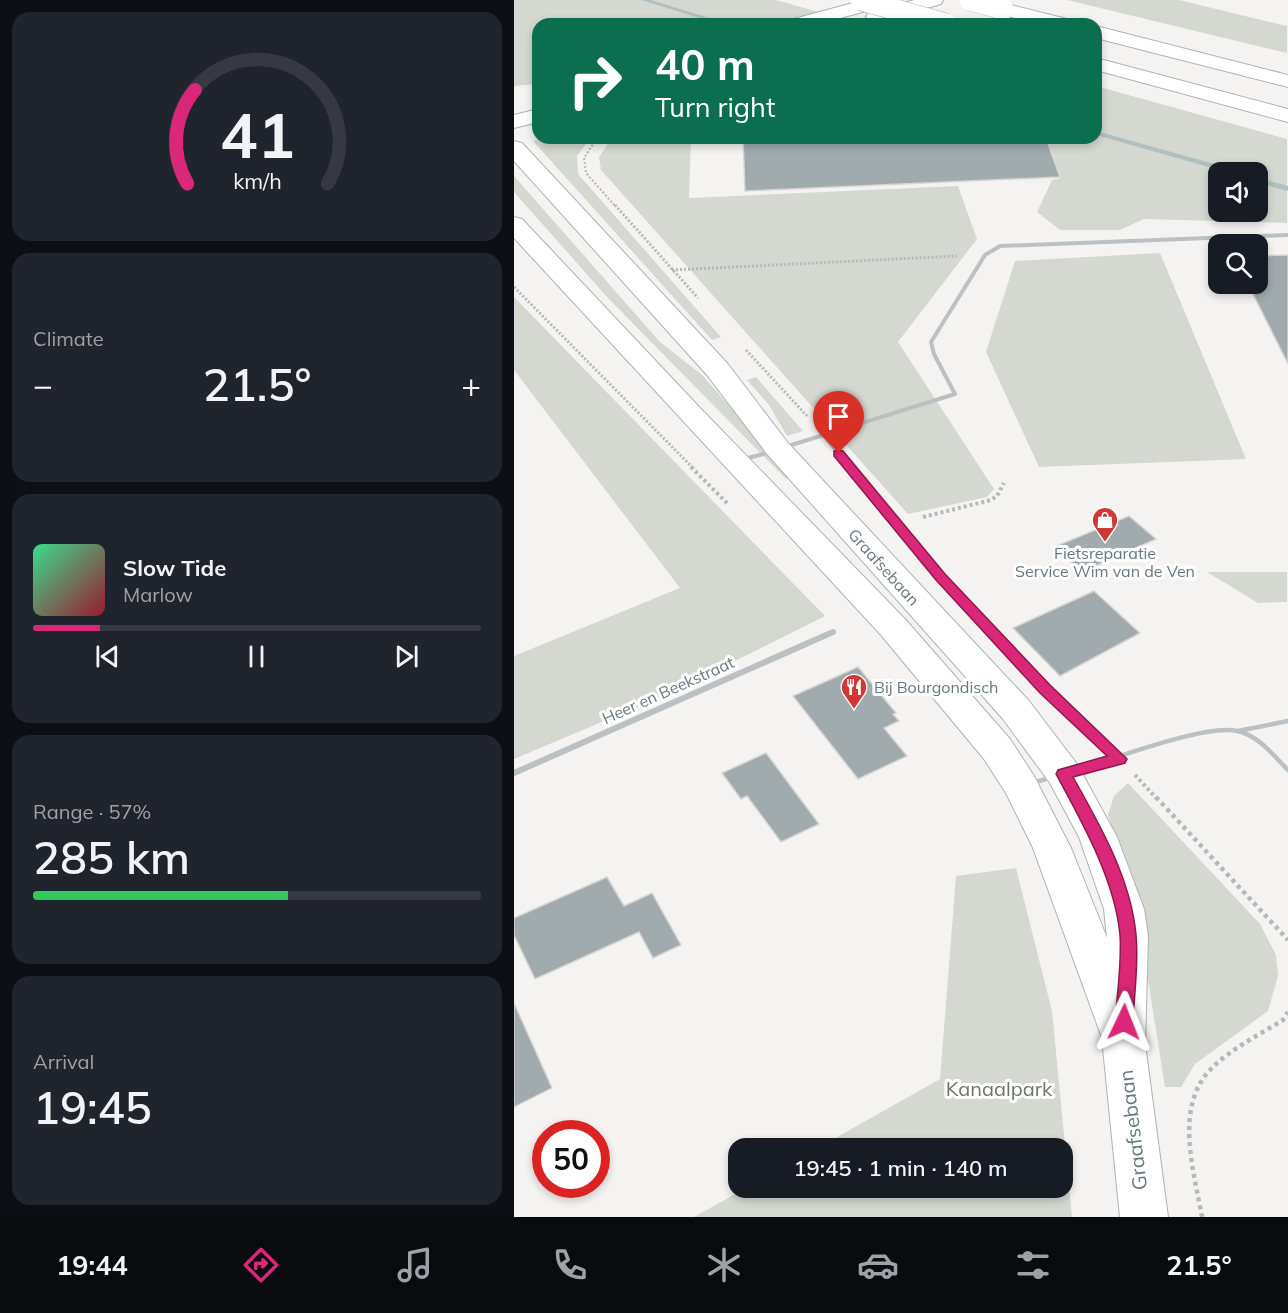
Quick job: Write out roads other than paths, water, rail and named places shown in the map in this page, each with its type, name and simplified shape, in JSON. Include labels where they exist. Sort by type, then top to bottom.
[{"type":"main road","points":[[861,0],[925,18]]},
{"type":"main road","points":[[819,18],[885,0]]},
{"type":"main road","points":[[872,18],[934,0]]},
{"type":"main road","points":[[970,0],[1040,18]]},
{"type":"main road","points":[[1102,34],[1288,81]]},
{"type":"main road","points":[[1102,66],[1288,116]]},
{"type":"main road","points":[[514,101],[532,96]]},
{"type":"main road","points":[[514,122],[532,117]]},
{"type":"main road","name":"Graafsebaan","points":[[514,148],[717,369],[778,449],[1016,710],[1064,774],[1098,837],[1124,909],[1128,936],[1123,1044],[1144,1217]]},
{"type":"main road","name":"Graafsebaan","points":[[514,224],[893,627],[982,729],[1021,786],[1069,888],[1123,1044]]},
{"type":"street","points":[[824,435],[896,525],[1045,689],[1120,759]]},
{"type":"street","name":"Heer en Beekstraat","points":[[514,773],[833,632]]},
{"type":"lane","points":[[736,461],[955,394],[934,354],[931,342],[985,255],[1000,246],[1288,235]]},
{"type":"lane","points":[[1021,786],[1120,759],[1212,730],[1238,731],[1288,721]]},
{"type":"lane","points":[[1238,731],[1261,743],[1288,771]]},
{"type":"waterway","points":[[644,0],[706,18]]},
{"type":"waterway","points":[[1102,135],[1208,165]]},
{"type":"waterway","points":[[1268,183],[1288,189]]},
{"type":"place","name":"Fietsreparatie Service Wim van de Ven","points":[[1105,543]]},
{"type":"place","name":"Bij Bourgondisch","points":[[854,710]]},
{"type":"park label","name":"Kanaalpark","points":[[999,1089]]}]
